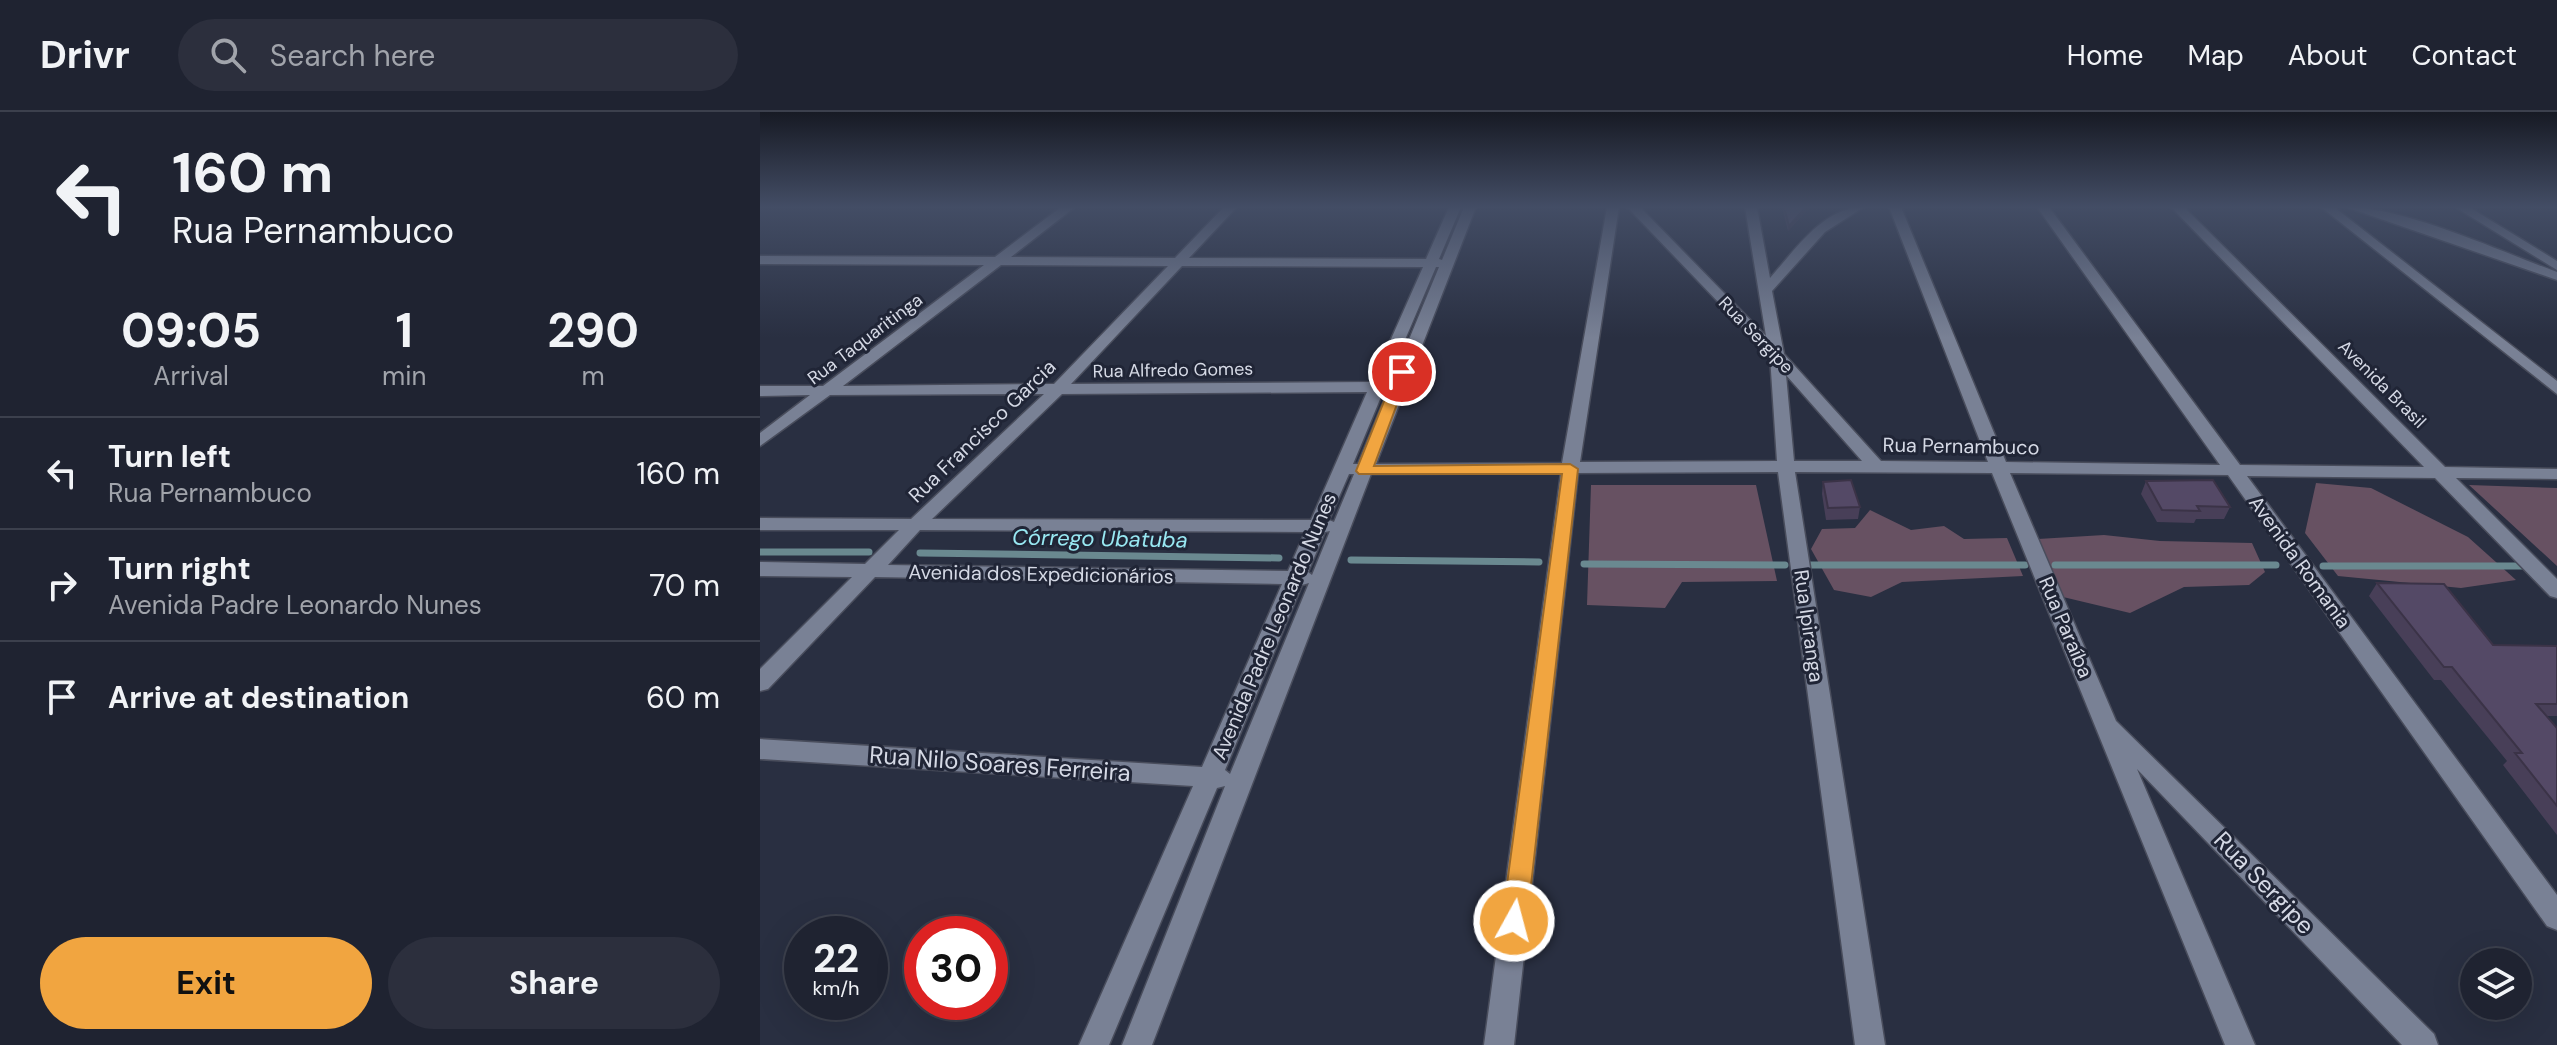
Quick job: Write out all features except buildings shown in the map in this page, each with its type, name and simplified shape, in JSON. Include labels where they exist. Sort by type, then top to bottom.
[{"type":"street","name":"Rua Taquaritinga","points":[[760,441],[1012,251]]},
{"type":"street","name":"Rua Francisco Garcia","points":[[760,683],[917,523],[1056,391],[1189,251]]},
{"type":"street","name":"Avenida Padre Leonardo Nunes","points":[[1439,263],[1443,251]]},
{"type":"street","name":"Avenida Padre Leonardo Nunes","points":[[1094,1045],[1341,469],[1386,387],[1446,251]]},
{"type":"street","points":[[1499,1045],[1570,469],[1606,251]]},
{"type":"street","name":"Rua Sergipe","points":[[1675,251],[1777,355],[1876,466]]},
{"type":"street","name":"Rua Ipiranga","points":[[1759,251],[1777,355],[1786,468],[1870,1045]]},
{"type":"street","points":[[1767,289],[1802,251]]},
{"type":"street","name":"Rua Paraíba","points":[[1912,251],[2000,470],[2240,1045]]},
{"type":"street","name":"Avenida Romania","points":[[2075,251],[2557,917]]},
{"type":"street","name":"Avenida Brasil","points":[[2220,251],[2557,591]]},
{"type":"street","points":[[2382,251],[2557,389]]},
{"type":"street","points":[[2486,251],[2557,276]]},
{"type":"street","points":[[2531,251],[2557,267]]},
{"type":"street","points":[[760,260],[1439,263]]},
{"type":"street","name":"Avenida Padre Leonardo Nunes","points":[[1137,1045],[1364,471],[1386,387]]},
{"type":"street","name":"Rua Alfredo Gomes","points":[[760,391],[1386,387]]},
{"type":"street","name":"Rua Pernambuco","points":[[1341,469],[1876,466],[2000,470],[2557,474]]},
{"type":"street","points":[[760,524],[1343,526]]},
{"type":"street","name":"Avenida dos Expedicionários","points":[[760,569],[1322,578]]},
{"type":"street","name":"Rua Sergipe","points":[[2105,721],[2423,1045]]},
{"type":"street","name":"Rua Nilo Soares Ferreira","points":[[760,749],[1240,779]]},
{"type":"shaded area","points":[[2316,483],[2371,488],[2468,537],[2516,580],[2461,588],[2338,576],[2305,533]]},
{"type":"shaded area","points":[[1591,485],[1756,485],[1777,581],[1682,582],[1665,608],[1587,605]]},
{"type":"shaded area","points":[[2469,485],[2557,488],[2557,566]]},
{"type":"shaded area","points":[[1870,510],[1911,530],[1944,526],[1964,539],[2007,538],[2023,576],[1902,582],[1871,597],[1834,590],[1811,549],[1822,529],[1855,528]]},
{"type":"shaded area","points":[[2104,535],[2160,541],[2252,543],[2265,572],[2249,585],[2184,587],[2130,613],[2063,597],[2038,539]]},
{"type":"waterway","name":"Córrego Ubatuba","points":[[760,552],[869,552]]},
{"type":"waterway","name":"Córrego Ubatuba","points":[[920,553],[1279,558]]},
{"type":"waterway","name":"Córrego Ubatuba","points":[[1351,560],[1539,562]]},
{"type":"waterway","name":"Córrego Ubatuba","points":[[1584,564],[1785,565]]},
{"type":"waterway","points":[[1810,565],[2025,565]]},
{"type":"waterway","points":[[2055,565],[2276,565]]},
{"type":"waterway","points":[[2323,566],[2523,566]]},
{"type":"route","points":[[1402,372],[1364,471],[1570,469],[1514,921]]}]
